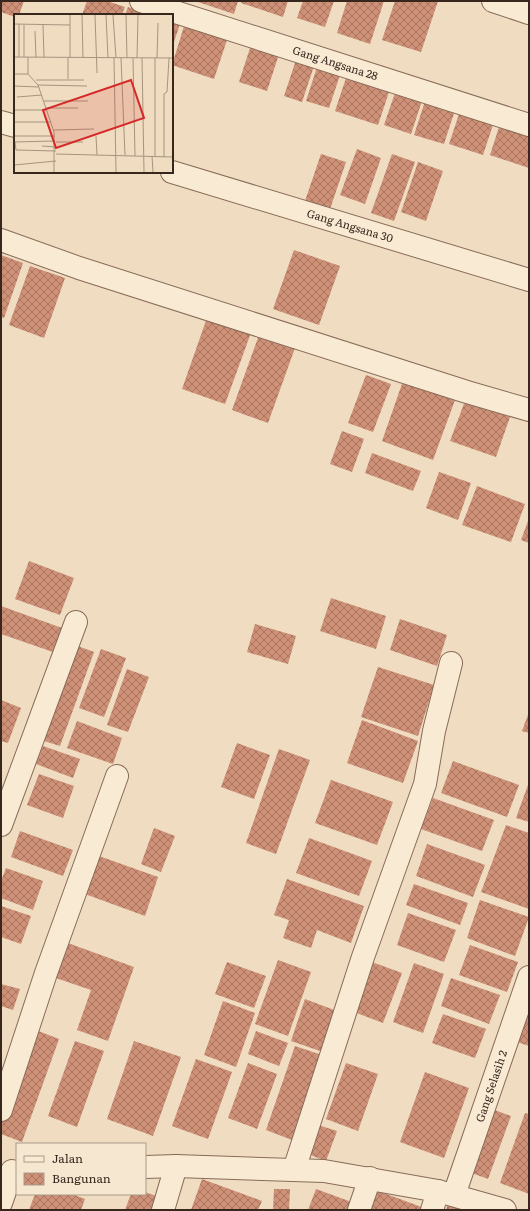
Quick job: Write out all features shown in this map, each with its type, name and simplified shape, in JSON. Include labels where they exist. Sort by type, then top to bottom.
[{"type":"street","name":"Gang Angsana 28","points":[[141,1],[529,126]]},
{"type":"street","points":[[493,1],[529,13]]},
{"type":"street","points":[[1,122],[14,126]]},
{"type":"street","name":"Gang Angsana 30","points":[[173,172],[529,280]]},
{"type":"street","points":[[1,240],[86,270],[467,392],[529,410]]},
{"type":"street","points":[[1,825],[76,622]]},
{"type":"street","points":[[294,1170],[363,957],[425,784],[434,731],[451,663]]},
{"type":"street","points":[[1,1110],[46,973],[118,776]]},
{"type":"street","name":"Gang Selasih 2","points":[[441,1199],[529,977]]},
{"type":"street","points":[[163,1210],[176,1166]]},
{"type":"street","points":[[146,1167],[176,1166],[324,1171],[370,1178],[441,1199],[505,1210]]},
{"type":"street","points":[[1,1203],[10,1171]]},
{"type":"street","points":[[360,1210],[370,1178]]},
{"type":"building","points":[[1,1],[24,1],[19,14],[14,14],[14,17],[1,12]]},
{"type":"building","points":[[87,1],[107,1],[125,7],[122,14],[82,14]]},
{"type":"building","points":[[195,1],[238,1],[234,14]]},
{"type":"building","points":[[242,1],[288,1],[283,17],[241,3]]},
{"type":"building","points":[[303,1],[334,1],[325,27],[297,18]]},
{"type":"building","points":[[347,1],[384,1],[370,44],[337,33]]},
{"type":"building","points":[[395,1],[438,1],[421,52],[382,40]]},
{"type":"building","points":[[128,7],[148,14],[125,14]]},
{"type":"building","points":[[173,21],[180,24],[173,45]]},
{"type":"building","points":[[185,23],[228,37],[214,79],[173,65]]},
{"type":"building","points":[[251,45],[279,54],[267,91],[239,82]]},
{"type":"building","points":[[297,57],[315,63],[302,102],[284,96]]},
{"type":"building","points":[[318,64],[341,72],[329,108],[306,101]]},
{"type":"building","points":[[347,75],[390,89],[378,125],[335,111]]},
{"type":"building","points":[[396,90],[423,98],[411,134],[384,125]]},
{"type":"building","points":[[426,98],[456,107],[444,144],[414,135]]},
{"type":"building","points":[[460,111],[494,122],[483,155],[449,144]]},
{"type":"building","points":[[500,124],[529,133],[529,168],[490,155]]},
{"type":"building","points":[[357,149],[381,158],[365,204],[340,195]]},
{"type":"building","points":[[321,154],[346,162],[330,209],[305,201]]},
{"type":"building","points":[[392,154],[415,162],[394,221],[371,213]]},
{"type":"building","points":[[418,162],[443,171],[426,221],[401,212]]},
{"type":"building","points":[[294,250],[340,266],[319,325],[273,309]]},
{"type":"building","points":[[1,255],[23,263],[4,318],[1,317]]},
{"type":"building","points":[[30,266],[65,278],[44,338],[9,325]]},
{"type":"building","points":[[208,315],[252,330],[225,404],[182,389]]},
{"type":"building","points":[[259,335],[295,348],[268,423],[232,410]]},
{"type":"building","points":[[366,375],[391,384],[373,432],[348,423]]},
{"type":"building","points":[[403,381],[455,400],[433,460],[382,441]]},
{"type":"building","points":[[465,401],[510,417],[496,457],[450,441]]},
{"type":"building","points":[[342,431],[364,439],[352,472],[330,464]]},
{"type":"building","points":[[372,453],[421,471],[413,491],[365,473]]},
{"type":"building","points":[[439,472],[471,483],[458,520],[426,508]]},
{"type":"building","points":[[477,486],[525,504],[511,542],[462,525]]},
{"type":"building","points":[[529,518],[529,543],[521,540]]},
{"type":"building","points":[[29,561],[74,578],[60,615],[15,599]]},
{"type":"building","points":[[331,598],[386,616],[376,649],[320,631]]},
{"type":"building","points":[[1,606],[62,628],[53,652],[1,634]]},
{"type":"building","points":[[400,619],[447,635],[437,666],[390,650]]},
{"type":"building","points":[[255,624],[296,636],[288,664],[247,652]]},
{"type":"building","points":[[75,645],[94,652],[60,746],[41,740]]},
{"type":"building","points":[[101,649],[126,658],[104,717],[79,708]]},
{"type":"building","points":[[378,667],[434,685],[418,736],[361,717]]},
{"type":"building","points":[[127,669],[149,677],[128,732],[107,725]]},
{"type":"building","points":[[1,700],[21,708],[8,743],[1,741]]},
{"type":"building","points":[[529,712],[529,733],[522,731]]},
{"type":"building","points":[[362,720],[418,741],[403,783],[347,763]]},
{"type":"building","points":[[77,721],[122,738],[113,764],[67,748]]},
{"type":"building","points":[[237,743],[270,755],[254,799],[221,787]]},
{"type":"building","points":[[43,746],[80,759],[73,778],[36,764]]},
{"type":"building","points":[[279,749],[310,760],[276,854],[246,843]]},
{"type":"building","points":[[453,761],[519,785],[507,817],[441,793]]},
{"type":"building","points":[[39,774],[74,786],[63,818],[27,805]]},
{"type":"building","points":[[331,780],[393,802],[377,845],[315,823]]},
{"type":"building","points":[[529,782],[529,822],[516,818]]},
{"type":"building","points":[[433,798],[494,820],[482,851],[421,829]]},
{"type":"building","points":[[506,825],[529,833],[529,909],[481,892]]},
{"type":"building","points":[[154,828],[175,836],[161,872],[141,864]]},
{"type":"building","points":[[20,831],[73,850],[63,876],[11,857]]},
{"type":"building","points":[[309,838],[372,861],[359,896],[296,873]]},
{"type":"building","points":[[427,844],[485,865],[473,897],[416,876]]},
{"type":"building","points":[[99,856],[158,877],[145,916],[85,894]]},
{"type":"building","points":[[6,868],[43,881],[33,910],[1,898],[1,881]]},
{"type":"building","points":[[287,879],[364,906],[351,943],[317,930],[311,948],[283,938],[289,920],[274,915]]},
{"type":"building","points":[[414,884],[468,903],[460,925],[406,905]]},
{"type":"building","points":[[480,900],[529,917],[515,956],[467,938]]},
{"type":"building","points":[[1,906],[31,916],[21,944],[1,937]]},
{"type":"building","points":[[408,913],[456,930],[444,962],[397,945]]},
{"type":"building","points":[[65,942],[134,967],[108,1041],[77,1030],[91,990],[53,977]]},
{"type":"building","points":[[470,945],[518,962],[507,992],[459,975]]},
{"type":"building","points":[[278,960],[311,972],[288,1036],[255,1024]]},
{"type":"building","points":[[227,962],[266,976],[254,1008],[215,994]]},
{"type":"building","points":[[372,962],[402,973],[383,1023],[354,1012]]},
{"type":"building","points":[[414,963],[444,974],[423,1033],[393,1022]]},
{"type":"building","points":[[451,978],[500,995],[489,1024],[441,1006]]},
{"type":"building","points":[[1,984],[20,989],[13,1010],[1,1006]]},
{"type":"building","points":[[305,999],[337,1011],[323,1052],[291,1041]]},
{"type":"building","points":[[223,1001],[255,1013],[236,1067],[204,1055]]},
{"type":"building","points":[[529,1008],[529,1046],[517,1042]]},
{"type":"building","points":[[443,1014],[486,1029],[475,1058],[432,1043]]},
{"type":"building","points":[[33,1029],[59,1039],[22,1142],[1,1134],[1,1118]]},
{"type":"building","points":[[256,1031],[288,1043],[279,1066],[248,1054]]},
{"type":"building","points":[[75,1041],[104,1051],[77,1127],[48,1116]]},
{"type":"building","points":[[134,1041],[181,1057],[153,1136],[107,1119]]},
{"type":"building","points":[[295,1046],[322,1055],[292,1140],[266,1130]]},
{"type":"building","points":[[196,1059],[232,1072],[208,1139],[172,1126]]},
{"type":"building","points":[[248,1063],[277,1074],[257,1129],[228,1118]]},
{"type":"building","points":[[346,1063],[378,1074],[358,1131],[326,1119]]},
{"type":"building","points":[[425,1072],[469,1088],[444,1158],[400,1142]]},
{"type":"building","points":[[492,1109],[511,1116],[488,1179],[469,1172]]},
{"type":"building","points":[[525,1113],[529,1114],[529,1194],[500,1183]]},
{"type":"building","points":[[318,1125],[337,1131],[326,1161],[308,1154]]},
{"type":"building","points":[[202,1179],[262,1201],[258,1210],[191,1210]]},
{"type":"building","points":[[274,1189],[290,1189],[289,1210],[273,1210]]},
{"type":"building","points":[[316,1189],[357,1204],[355,1210],[308,1210]]},
{"type":"building","points":[[378,1191],[427,1209],[427,1210],[371,1210]]},
{"type":"building","points":[[146,1192],[159,1197],[154,1210],[125,1210],[131,1195],[146,1195]]},
{"type":"building","points":[[35,1195],[75,1195],[85,1199],[81,1210],[29,1210]]},
{"type":"building","points":[[449,1200],[480,1210],[446,1210]]}]
